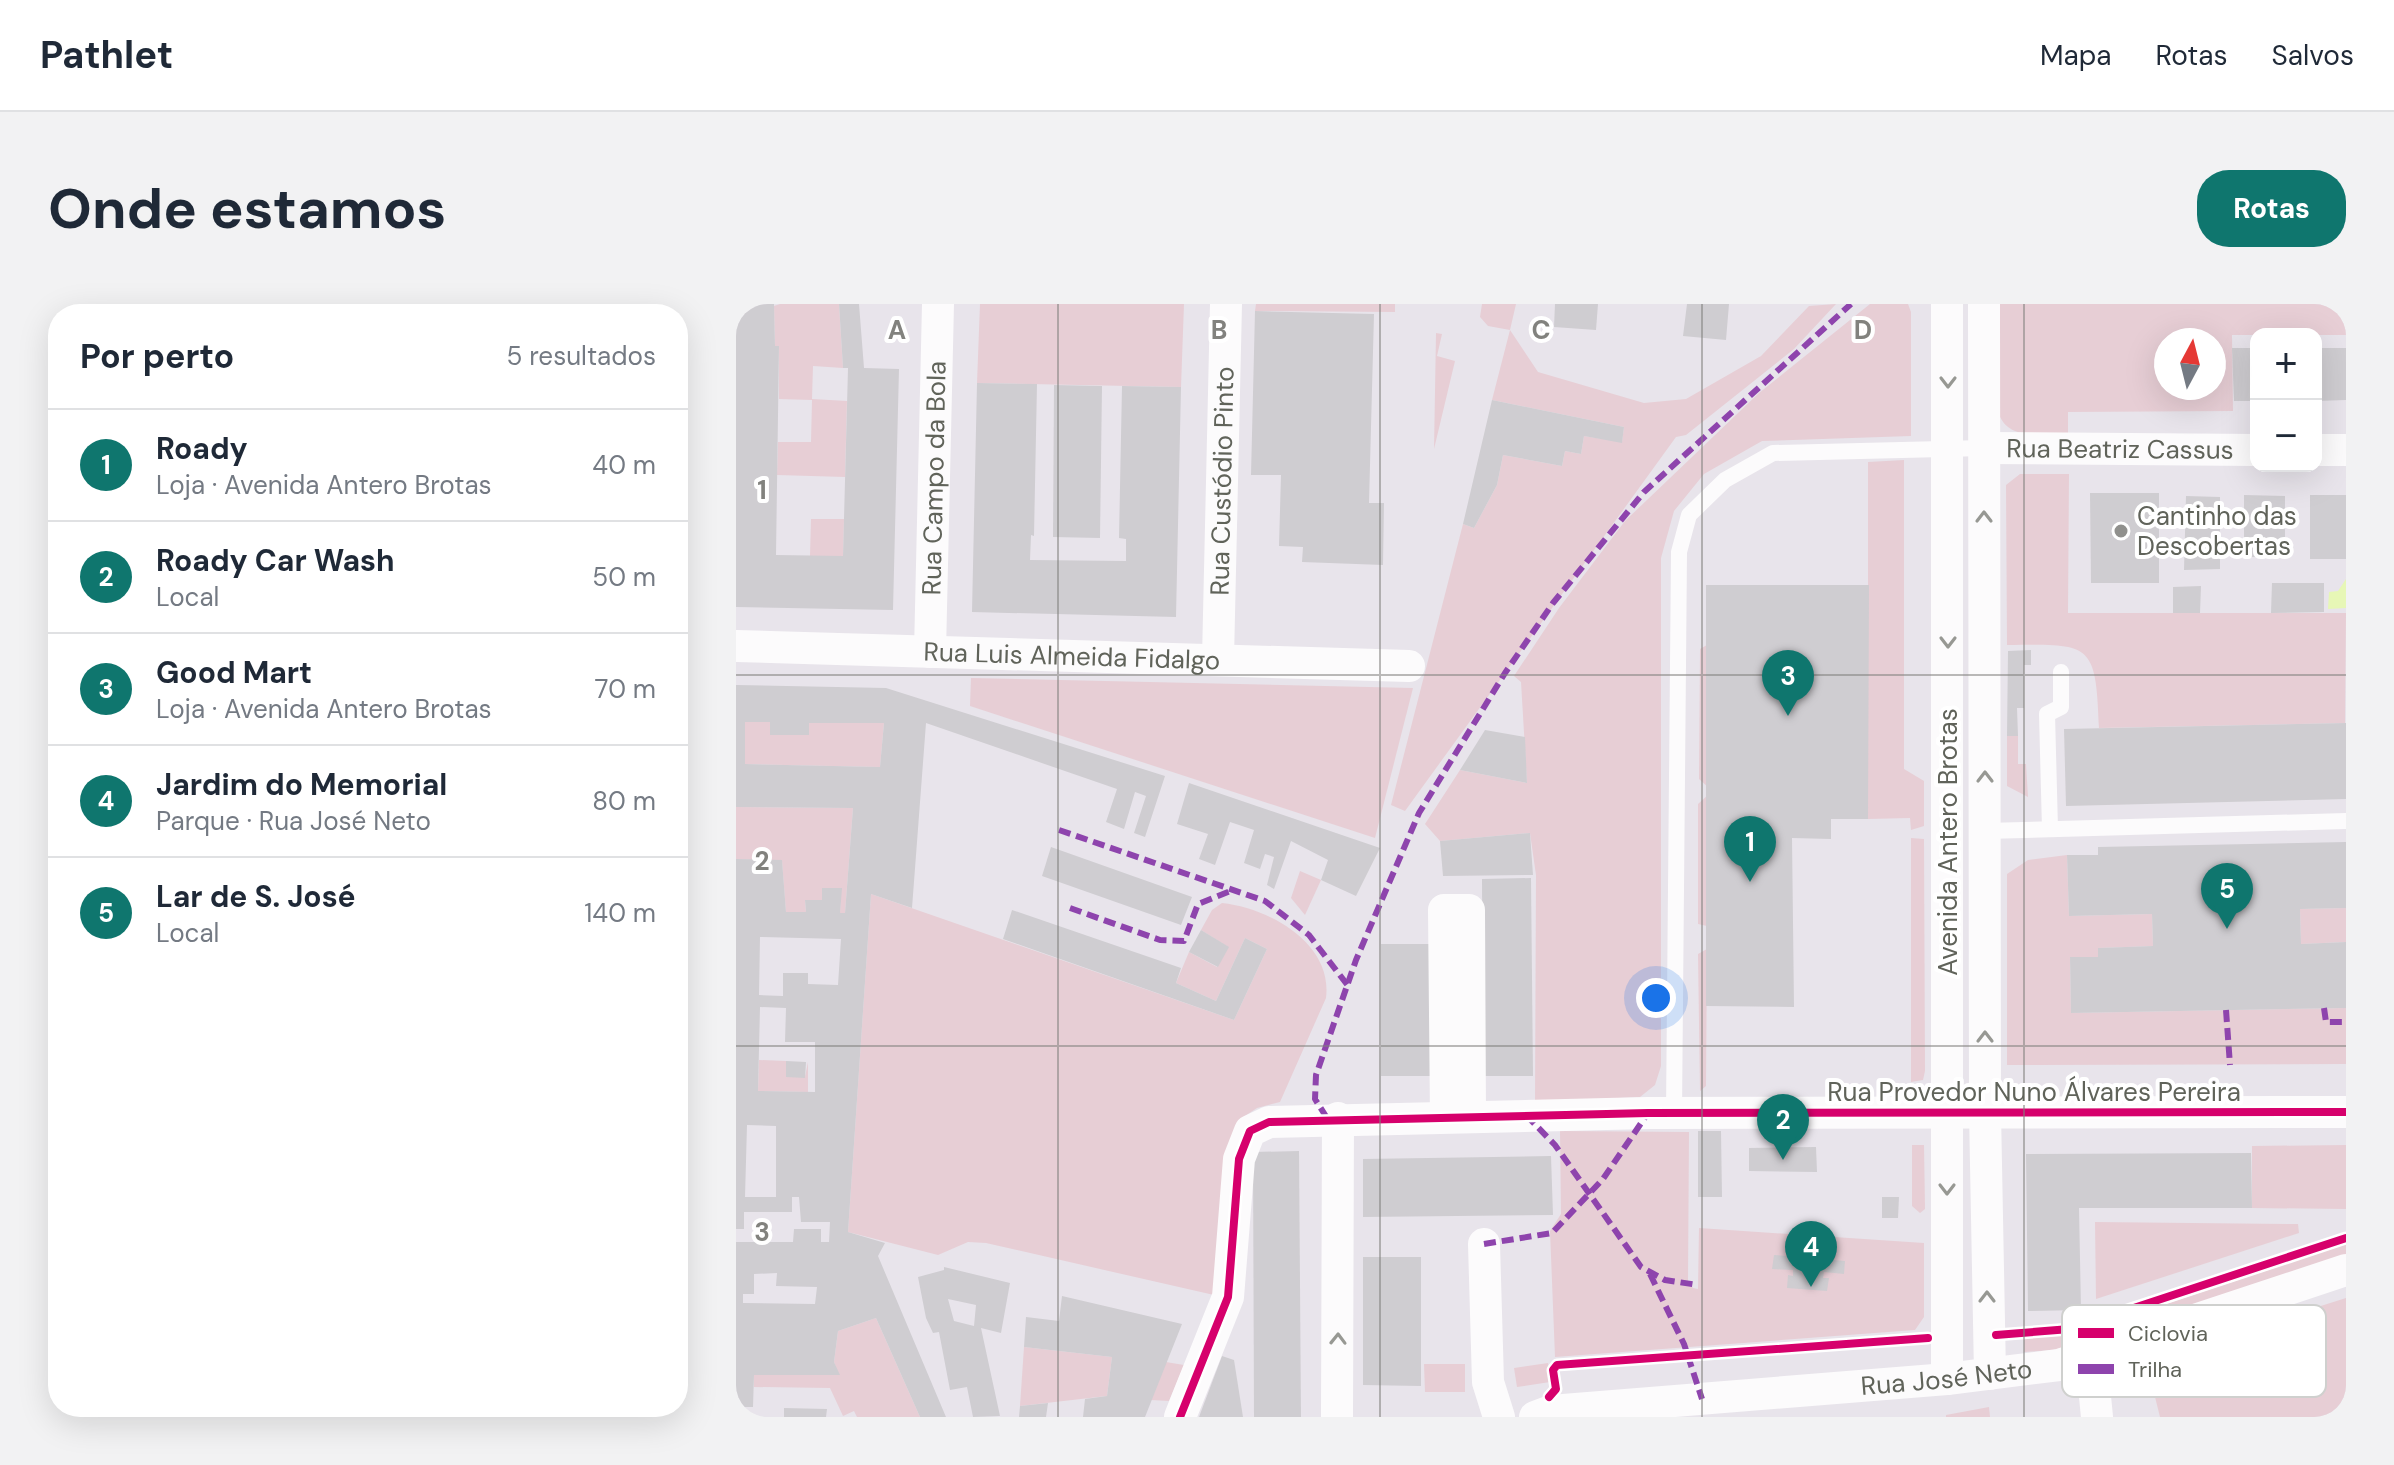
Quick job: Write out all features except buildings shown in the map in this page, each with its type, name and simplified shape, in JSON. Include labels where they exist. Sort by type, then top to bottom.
[{"type":"street","name":"Rua Campo da Bola","points":[[930,652],[938,304]]},
{"type":"street","name":"Rua Custódio Pinto","points":[[1218,659],[1226,304]]},
{"type":"street","name":"Avenida Antero Brotas","points":[[1947,304],[1947,1379]]},
{"type":"street","name":"Avenida Antero Brotas","points":[[1984,304],[1985,1112],[1990,1374]]},
{"type":"street","name":"Rua Beatriz Cassus","points":[[1984,448],[2250,450]]},
{"type":"street","points":[[2322,450],[2346,450]]},
{"type":"street","name":"Rua Luis Almeida Fidalgo","points":[[736,646],[1409,666]]},
{"type":"street","points":[[1444,910],[1469,910],[1458,1117],[1444,910]]},
{"type":"street","name":"Rua Provedor Nuno Álvares Pereira","points":[[1180,1417],[1228,1297],[1239,1159],[1250,1131],[1269,1122],[1338,1118],[1674,1113],[2346,1112]]},
{"type":"street","points":[[1337,1417],[1338,1118]]},
{"type":"street","points":[[1484,1244],[1488,1382],[1499,1417]]},
{"type":"street","name":"Rua José Neto","points":[[2242,1305],[2346,1270]]},
{"type":"street","name":"Rua José Neto","points":[[1535,1417],[1551,1411],[1947,1379],[2062,1364]]},
{"type":"street","points":[[2095,1397],[2097,1417]]},
{"type":"lane","points":[[1674,1113],[1679,552],[1689,515],[1725,480],[1773,453],[1984,448]]},
{"type":"lane","points":[[2050,829],[2047,714],[2061,707],[2061,672]]},
{"type":"lane","points":[[1985,831],[2346,821]]},
{"type":"shaded area","points":[[839,304],[843,368],[813,366],[812,399],[847,401],[845,477],[777,475],[778,442],[811,442],[812,400],[779,399],[779,347],[775,346],[774,306]]},
{"type":"shaded area","points":[[980,304],[1184,304],[1181,387],[977,383]]},
{"type":"shaded area","points":[[1256,304],[1395,304],[1395,312],[1255,311]]},
{"type":"shaded area","points":[[1482,304],[1516,304],[1510,330],[1488,326],[1480,317]]},
{"type":"shaded area","points":[[1836,304],[1794,349],[1686,435],[1676,437],[1405,811],[1391,805],[1463,524],[1474,528],[1497,485],[1503,455],[1562,466],[1565,451],[1581,454],[1584,436],[1622,442],[1624,427],[1492,400],[1510,330],[1538,372],[1644,403],[1686,399],[1761,356],[1809,306]]},
{"type":"shaded area","points":[[1870,304],[1908,304],[1911,312],[1911,436],[1762,441],[1704,474],[1674,511],[1661,558],[1661,1066],[1655,1085],[1640,1097],[1535,1102],[1536,875],[1530,833],[1440,841],[1425,824],[1460,770],[1527,783],[1521,682],[1514,676],[1559,608],[1625,521],[1759,393]]},
{"type":"shaded area","points":[[1998,304],[2346,304],[2346,335],[2322,335],[2322,328],[2250,328],[2250,335],[2232,335],[2233,411],[2068,412],[2068,433],[2027,434],[2009,428],[1998,412]]},
{"type":"shaded area","points":[[1436,333],[1442,334],[1437,356],[1455,361],[1434,449]]},
{"type":"shaded area","points":[[1904,460],[1904,769],[1924,781],[1924,826],[1911,830],[1910,818],[1868,819],[1868,462]]},
{"type":"shaded area","points":[[2020,474],[2069,474],[2068,613],[2346,613],[2345,723],[2099,728],[2095,679],[2091,664],[2083,654],[2056,645],[2007,645],[2006,485]]},
{"type":"shaded area","points":[[811,519],[844,519],[843,556],[810,556]]},
{"type":"shaded area","points":[[2346,579],[2346,608],[2328,609],[2329,592],[2338,591]]},
{"type":"shaded area","points":[[1707,645],[1708,787],[1699,779],[1700,649]]},
{"type":"shaded area","points":[[971,678],[1413,688],[1375,838],[970,706]]},
{"type":"shaded area","points":[[745,722],[770,722],[771,735],[808,735],[809,723],[884,723],[880,767],[745,764]]},
{"type":"shaded area","points":[[2007,736],[2018,736],[2018,764],[2026,764],[2028,797],[2007,786]]},
{"type":"shaded area","points":[[1708,795],[1707,926],[1698,924],[1698,804]]},
{"type":"shaded area","points":[[736,807],[853,808],[845,913],[840,913],[841,889],[823,888],[822,900],[805,900],[806,912],[786,912],[782,861],[736,859]]},
{"type":"shaded area","points":[[1911,838],[1924,839],[1925,1071],[1923,1080],[1911,1082]]},
{"type":"shaded area","points":[[2067,855],[2069,916],[2152,914],[2153,946],[2098,948],[2098,957],[2070,958],[2071,1013],[2346,1008],[2346,1064],[2007,1065],[2007,874],[2028,860]]},
{"type":"shaded area","points":[[1300,871],[1321,880],[1305,915],[1291,898]]},
{"type":"shaded area","points":[[871,894],[1234,1020],[1267,949],[1245,938],[1216,1001],[1176,983],[1189,952],[1217,967],[1228,947],[1201,930],[1212,910],[1222,903],[1259,912],[1294,932],[1309,945],[1325,978],[1326,998],[1280,1102],[1257,1108],[1245,1116],[1214,1295],[986,1243],[968,1242],[938,1255],[848,1232]]},
{"type":"shaded area","points":[[2346,908],[2346,942],[2301,944],[2300,909]]},
{"type":"shaded area","points":[[1707,949],[1706,1086],[1700,1091],[1698,954]]},
{"type":"shaded area","points":[[759,1060],[786,1061],[786,1077],[805,1077],[808,1062],[808,1092],[758,1091]]},
{"type":"shaded area","points":[[1560,1131],[1689,1132],[1688,1281],[1693,1288],[1698,1289],[1699,1228],[1924,1243],[1924,1317],[1915,1330],[1555,1357],[1550,1231],[1561,1214]]},
{"type":"shaded area","points":[[1912,1145],[1924,1145],[1925,1209],[1920,1213],[1912,1206]]},
{"type":"shaded area","points":[[2346,1145],[2346,1209],[2252,1208],[2252,1146]]},
{"type":"shaded area","points":[[2095,1222],[2298,1224],[2299,1233],[2096,1299]]},
{"type":"shaded area","points":[[2346,1244],[2346,1255],[2196,1305],[2163,1305]]},
{"type":"shaded area","points":[[2346,1298],[2346,1417],[2160,1417],[2155,1397],[2326,1397],[2324,1305]]},
{"type":"shaded area","points":[[876,1318],[920,1417],[857,1417],[854,1411],[843,1416],[830,1388],[754,1387],[754,1375],[839,1375],[834,1362],[838,1331]]},
{"type":"shaded area","points":[[2062,1333],[2062,1348],[2024,1352],[2024,1335]]},
{"type":"shaded area","points":[[1024,1347],[1112,1357],[1107,1396],[1020,1406]]},
{"type":"shaded area","points":[[1166,1362],[1184,1365],[1169,1401],[1151,1400]]},
{"type":"shaded area","points":[[1548,1363],[1550,1382],[1517,1387],[1514,1368]]},
{"type":"shaded area","points":[[1424,1364],[1465,1364],[1465,1392],[1425,1392]]},
{"type":"shaded area","points":[[1989,1407],[1990,1417],[1946,1417],[1946,1415]]},
{"type":"marked path","points":[[1327,1118],[1315,1099],[1316,1075],[1356,960],[1419,813],[1505,673],[1553,603],[1644,492],[1851,304]]},
{"type":"marked path","points":[[1059,830],[1265,901],[1309,935],[1349,987]]},
{"type":"marked path","points":[[1070,908],[1160,940],[1184,941],[1198,904],[1233,890]]},
{"type":"marked path","points":[[2324,1008],[2326,1022],[2346,1022]]},
{"type":"marked path","points":[[2226,1010],[2230,1065]]},
{"type":"marked path","points":[[1484,1244],[1552,1233],[1603,1179],[1648,1113]]},
{"type":"marked path","points":[[1526,1115],[1555,1145],[1641,1267],[1665,1280],[1698,1285]]},
{"type":"marked path","points":[[1650,1274],[1684,1344],[1702,1399]]},
{"type":"cycle path","points":[[1180,1417],[1228,1297],[1239,1159],[1250,1131],[1269,1122],[1648,1113],[2346,1112]]},
{"type":"cycle path","points":[[2143,1305],[2346,1238]]},
{"type":"cycle path","points":[[1996,1335],[2062,1330]]},
{"type":"cycle path","points":[[1549,1397],[1556,1389],[1553,1370],[1557,1365],[1928,1338]]},
{"type":"place","name":"Cantinho das Descobertas","points":[[2121,531]]},
{"type":"place","name":"Good Mart","points":[[1788,716]]},
{"type":"place","name":"Roady","points":[[1750,882]]},
{"type":"place","name":"Lar de S. José","points":[[2227,929]]},
{"type":"place","name":"Roady Car Wash","points":[[1783,1160]]},
{"type":"place","name":"Jardim do Memorial","points":[[1811,1287]]}]
